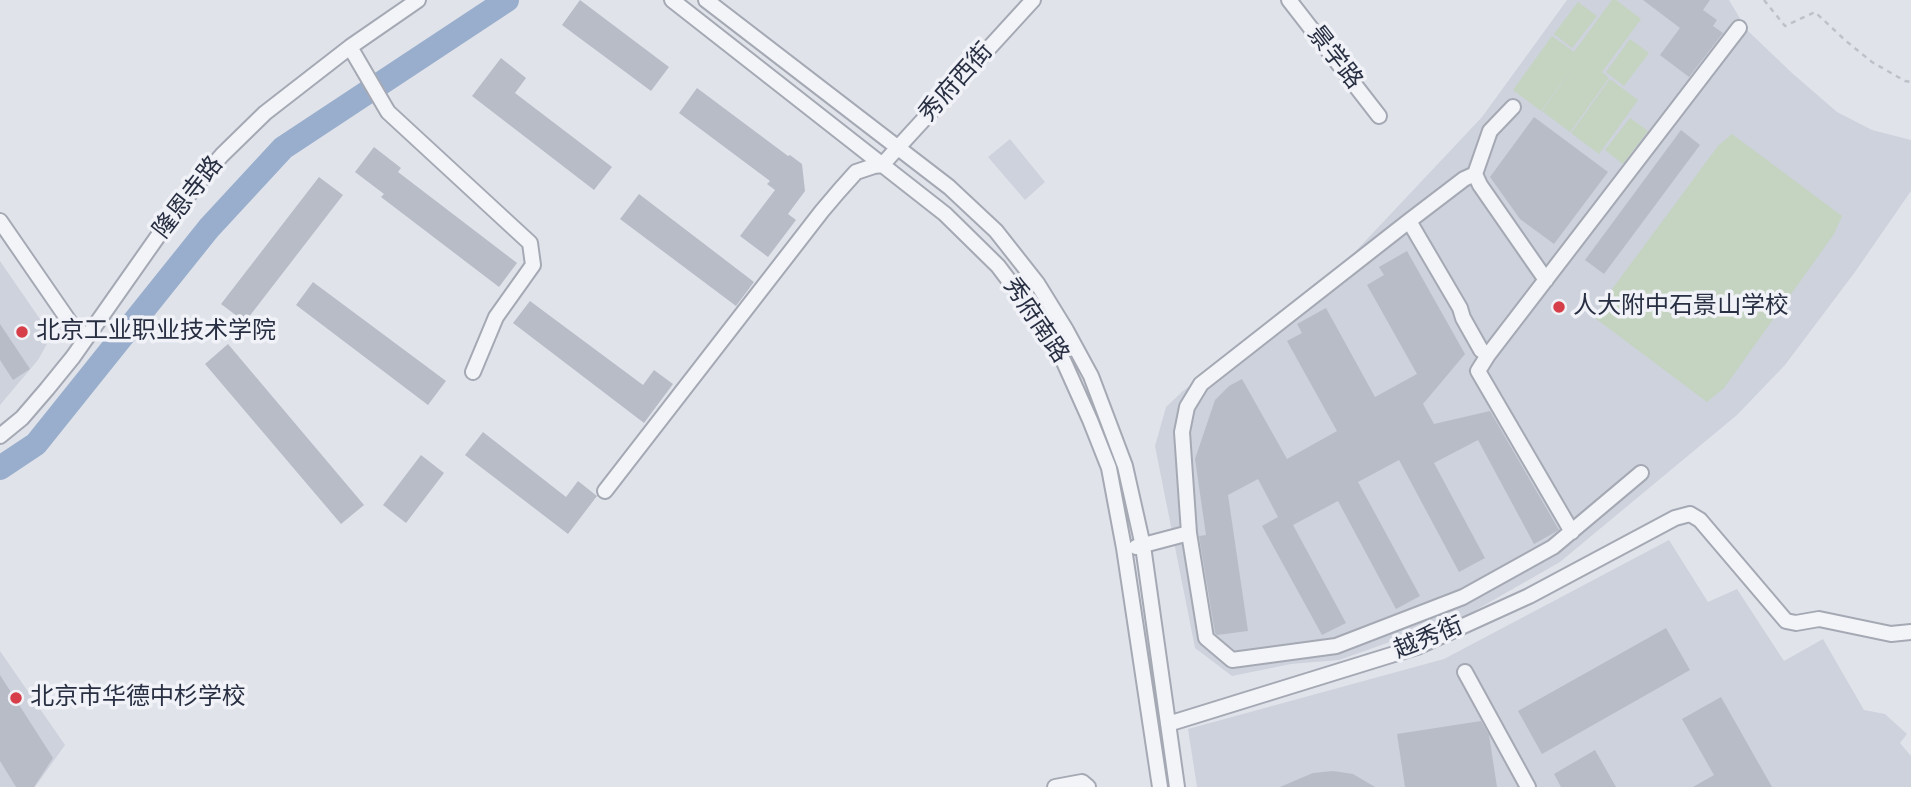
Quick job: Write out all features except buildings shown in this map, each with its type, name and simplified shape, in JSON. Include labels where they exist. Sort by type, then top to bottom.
[{"type":"street","name":"隆恩寺路","points":[[0,436],[22,418],[47,389],[170,219],[222,155],[265,113],[354,53],[418,0]]},
{"type":"street","name":"秀府南路","points":[[671,0],[945,214],[998,266],[1039,321],[1065,362],[1109,468],[1124,548],[1160,787]]},
{"type":"street","name":"秀府南路","points":[[706,0],[949,187],[996,231],[1037,283],[1091,376],[1125,466],[1143,546],[1177,787]]},
{"type":"street","name":"秀府西街","points":[[882,165],[1033,0]]},
{"type":"street","name":"景学路","points":[[1289,0],[1379,116]]},
{"type":"street","points":[[1572,532],[1478,371],[1739,28]]},
{"type":"street","points":[[354,53],[388,112],[530,243],[533,265],[496,317],[473,372]]},
{"type":"street","points":[[1513,107],[1490,131],[1475,174],[1546,280]]},
{"type":"street","points":[[605,491],[822,211],[856,172],[882,165]]},
{"type":"street","points":[[1475,174],[1464,179],[1409,221],[1201,384],[1187,407],[1182,432],[1189,533],[1206,638],[1232,660],[1335,646],[1462,597],[1553,548],[1641,473]]},
{"type":"street","points":[[0,221],[71,324],[87,337]]},
{"type":"street","points":[[1409,221],[1460,307],[1475,339],[1488,355]]},
{"type":"street","name":"越秀街","points":[[1168,724],[1417,647],[1554,584],[1675,517],[1690,514],[1700,520],[1786,621],[1796,623],[1819,619],[1891,634],[1911,632]]},
{"type":"street","points":[[1124,548],[1143,546],[1189,533]]},
{"type":"street","points":[[1465,672],[1528,787]]},
{"type":"street","points":[[1055,787],[1082,782],[1088,787]]},
{"type":"path","points":[[1764,0],[1785,26],[1815,12],[1872,62],[1911,82]]},
{"type":"shaded area","name":"人大附中石景山学校","points":[[1567,0],[1729,0],[1747,30],[1837,112],[1872,130],[1911,140],[1911,191],[1855,272],[1785,365],[1737,415],[1560,562],[1469,614],[1339,660],[1291,664],[1232,676],[1195,648],[1155,446],[1166,407],[1338,270],[1482,117]]},
{"type":"shaded area","points":[[1010,139],[1045,182],[1025,200],[988,157]]},
{"type":"shaded area","name":"北京工业职业技术学院","points":[[0,261],[42,322],[48,342],[38,360],[0,405]]},
{"type":"shaded area","points":[[1669,540],[1708,602],[1737,589],[1784,661],[1823,639],[1864,710],[1885,714],[1907,734],[1900,743],[1911,756],[1911,787],[1197,787],[1188,729],[1444,659]]},
{"type":"shaded area","name":"北京市华德中杉学校","points":[[0,651],[65,745],[35,787],[0,787]]},
{"type":"green space","points":[[1612,0],[1616,0],[1641,19],[1602,72],[1609,78],[1570,132],[1542,111],[1581,57],[1541,111],[1513,90],[1552,36],[1574,52]]},
{"type":"green space","points":[[1578,2],[1597,16],[1572,48],[1554,34]]},
{"type":"green space","points":[[1630,39],[1649,53],[1624,86],[1606,72]]},
{"type":"green space","points":[[1610,79],[1638,100],[1599,154],[1571,133]]},
{"type":"green space","points":[[1630,118],[1648,131],[1623,164],[1605,150]]},
{"type":"green space","points":[[1732,134],[1842,216],[1834,234],[1724,388],[1707,402],[1595,318],[1604,300],[1718,146]]},
{"type":"waterway","points":[[0,468],[36,444],[209,228],[283,148],[507,0]]},
{"type":"place","name":"人大附中石景山学校","points":[[1559,307]]},
{"type":"place","name":"北京工业职业技术学院","points":[[22,332]]},
{"type":"place","name":"北京市华德中杉学校","points":[[16,698]]}]
